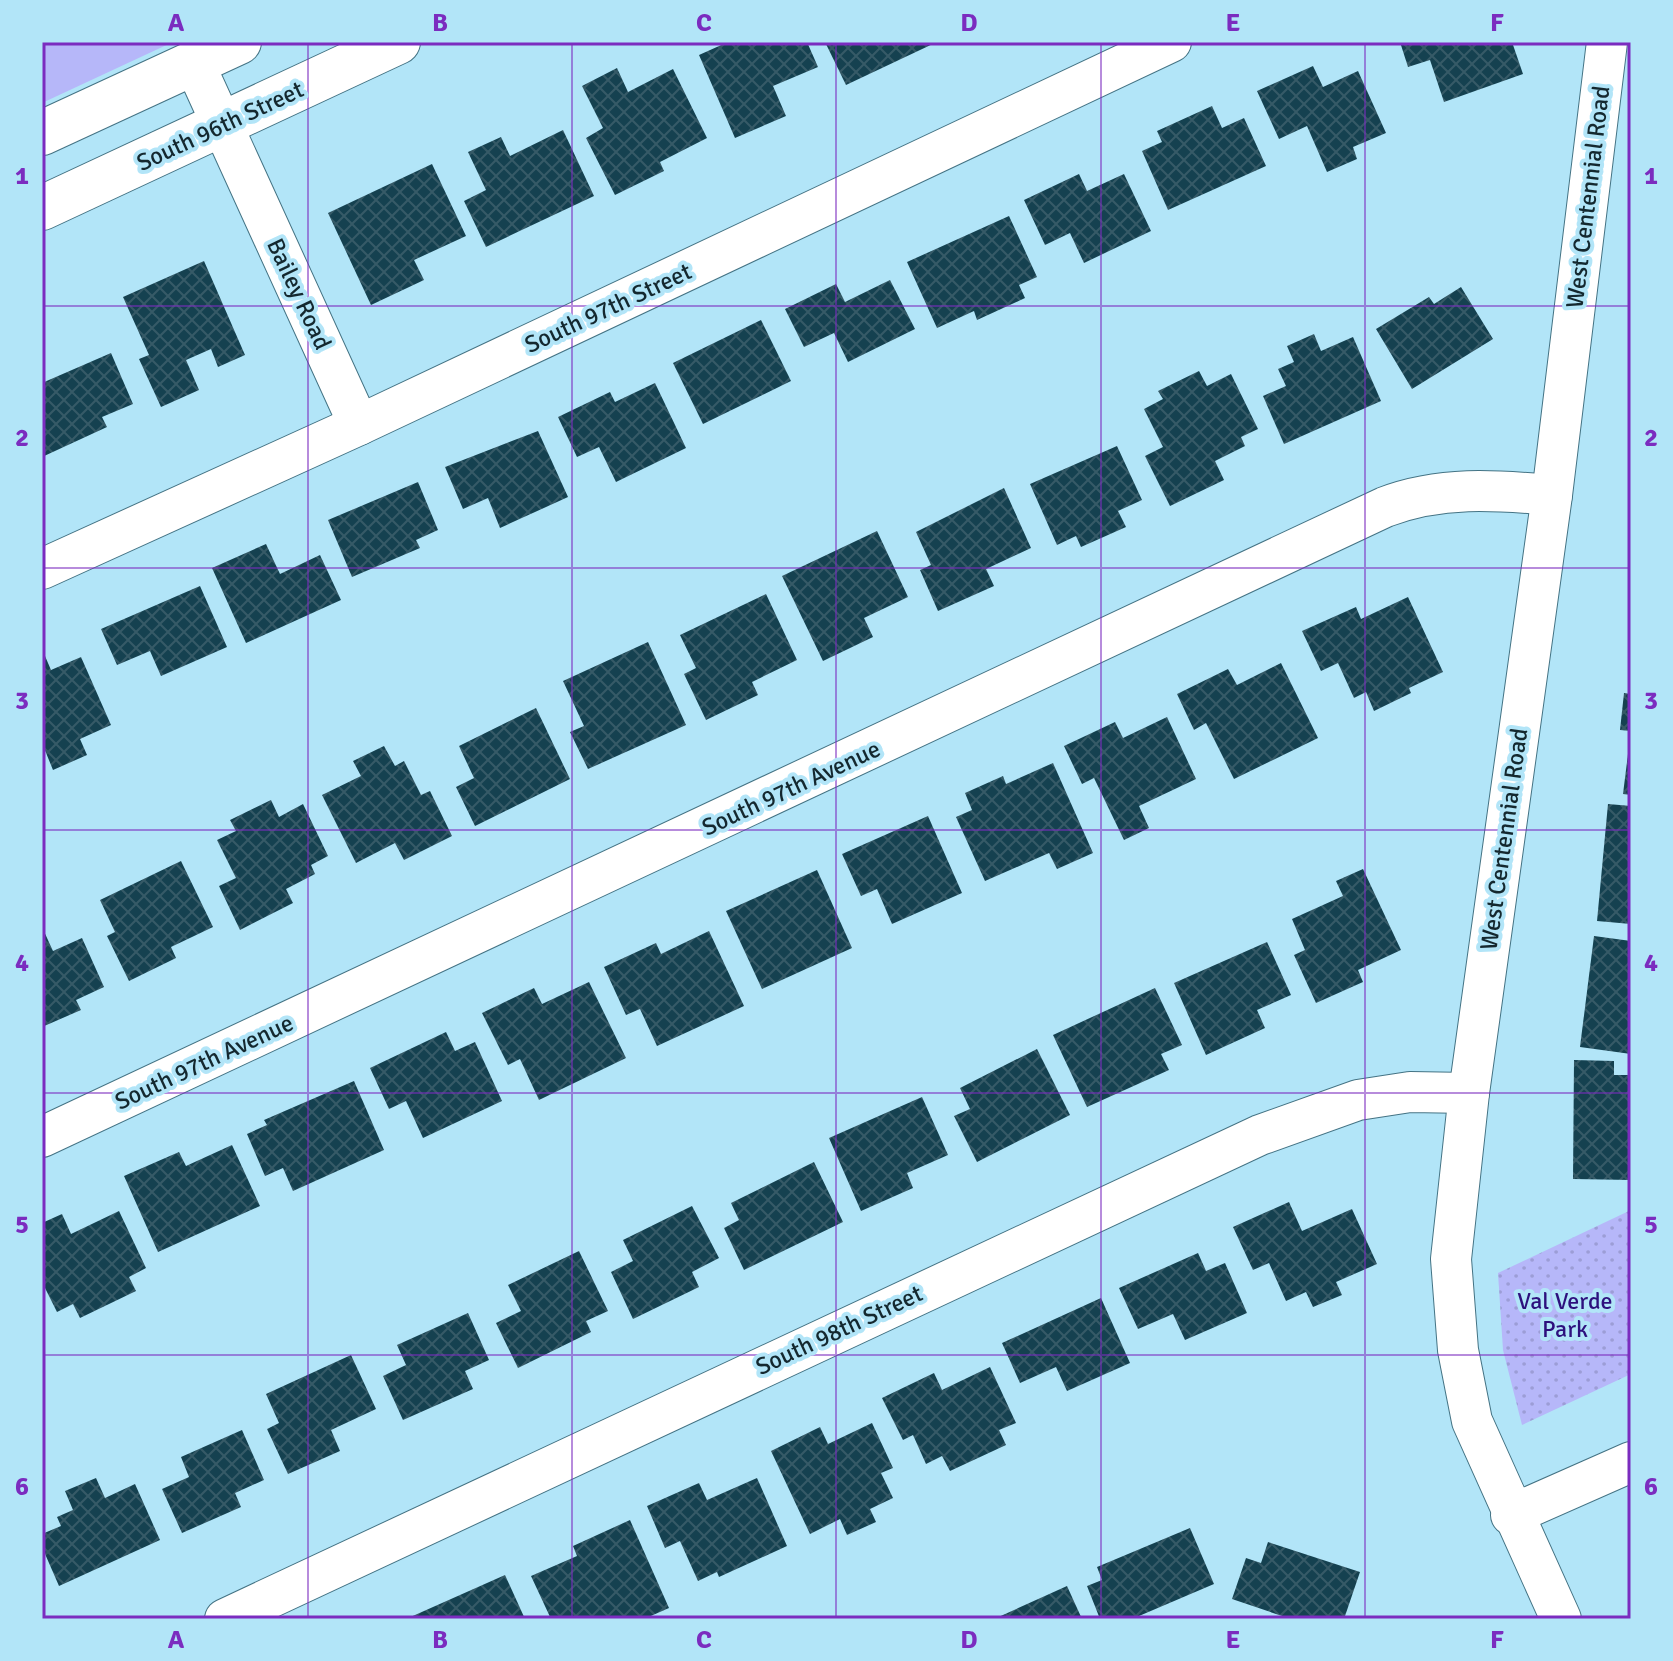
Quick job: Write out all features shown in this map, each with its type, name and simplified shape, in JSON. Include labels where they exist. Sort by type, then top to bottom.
[{"type":"main road","points":[[42,133],[239,42]]},
{"type":"main road","name":"South 96th Street","points":[[42,208],[231,144],[398,42]]},
{"type":"street","name":"South 97th Street","points":[[42,569],[359,425],[1171,42]]},
{"type":"street","name":"West Centennial Road","points":[[1561,1619],[1511,1515],[1472,1421],[1461,1376],[1451,1259],[1469,1093],[1552,495],[1607,42]]},
{"type":"street","name":"Bailey Road","points":[[194,63],[359,425]]},
{"type":"street","name":"South 97th Avenue","points":[[42,1137],[1385,507],[1448,492],[1491,490],[1552,495]]},
{"type":"street","name":"South 98th Street","points":[[225,1619],[1260,1135],[1358,1100],[1410,1092],[1469,1093]]},
{"type":"street","points":[[1511,1515],[1631,1462]]},
{"type":"green space","points":[[42,42],[173,42],[42,103]]},
{"type":"green space","name":"Val Verde Park","points":[[1631,1210],[1631,1374],[1522,1425],[1503,1350],[1498,1273]]},
{"type":"building","points":[[728,42],[807,42],[818,67],[773,86],[786,116],[735,138],[699,55]]},
{"type":"building","points":[[825,42],[937,42],[846,85]]},
{"type":"building","points":[[1400,42],[1512,42],[1523,74],[1444,102],[1430,60],[1408,67]]},
{"type":"building","points":[[1313,66],[1323,87],[1358,71],[1386,133],[1353,147],[1357,159],[1327,172],[1307,126],[1279,139],[1257,91]]},
{"type":"building","points":[[617,68],[628,92],[673,69],[707,138],[660,162],[664,171],[615,195],[586,138],[603,128],[582,86]]},
{"type":"building","points":[[1212,106],[1222,128],[1244,118],[1266,166],[1168,210],[1142,151],[1162,142],[1157,131]]},
{"type":"building","points":[[563,130],[594,196],[486,247],[464,201],[486,190],[468,152],[501,137],[510,156]]},
{"type":"building","points":[[432,164],[466,236],[414,260],[424,280],[371,305],[328,213]]},
{"type":"building","points":[[1079,174],[1087,191],[1124,174],[1151,231],[1084,263],[1070,233],[1045,245],[1024,200]]},
{"type":"building","points":[[1009,216],[1037,277],[1019,285],[1025,298],[977,320],[974,311],[937,328],[907,262]]},
{"type":"building","points":[[204,261],[245,355],[218,367],[211,349],[186,360],[199,390],[161,407],[139,359],[149,355],[123,297]]},
{"type":"building","points":[[890,280],[915,329],[848,362],[834,333],[804,347],[785,309],[836,284],[845,302]]},
{"type":"building","points":[[1461,287],[1493,339],[1412,389],[1376,329],[1429,297],[1434,304]]},
{"type":"building","points":[[761,320],[791,381],[703,424],[673,363]]},
{"type":"building","points":[[1314,334],[1321,351],[1353,337],[1381,401],[1284,444],[1263,396],[1286,386],[1278,369],[1294,362],[1287,346]]},
{"type":"building","points":[[111,353],[133,404],[102,417],[107,427],[42,457],[42,383]]},
{"type":"building","points":[[1199,371],[1207,386],[1231,374],[1258,429],[1241,437],[1245,446],[1215,461],[1224,480],[1170,506],[1145,456],[1163,447],[1144,409],[1163,399],[1158,391]]},
{"type":"building","points":[[655,383],[686,448],[616,482],[599,447],[577,457],[558,417],[610,392],[615,402]]},
{"type":"building","points":[[538,431],[568,497],[500,528],[488,498],[463,509],[445,467]]},
{"type":"building","points":[[1117,446],[1142,500],[1118,511],[1126,527],[1081,547],[1076,536],[1057,545],[1030,484]]},
{"type":"building","points":[[418,482],[438,530],[416,540],[420,548],[352,577],[328,520]]},
{"type":"building","points":[[1004,488],[1031,548],[986,569],[994,586],[938,611],[920,570],[931,565],[916,532]]},
{"type":"building","points":[[877,531],[908,597],[864,618],[873,637],[823,661],[782,576]]},
{"type":"building","points":[[266,544],[280,574],[320,555],[341,600],[246,643],[212,568]]},
{"type":"building","points":[[200,586],[227,647],[161,676],[150,651],[117,665],[101,629]]},
{"type":"building","points":[[766,594],[797,660],[752,682],[758,695],[706,720],[684,674],[696,668],[680,635]]},
{"type":"building","points":[[1408,597],[1443,672],[1409,688],[1411,693],[1374,711],[1366,692],[1354,698],[1338,663],[1321,671],[1302,631],[1356,607],[1361,619]]},
{"type":"building","points":[[648,642],[686,725],[588,769],[570,732],[584,726],[563,681]]},
{"type":"building","points":[[45,656],[51,670],[81,657],[111,725],[80,739],[87,755],[53,770],[42,743]]},
{"type":"building","points":[[1281,663],[1318,738],[1234,779],[1206,723],[1194,730],[1177,694],[1228,669],[1237,685]]},
{"type":"building","points":[[1624,693],[1631,694],[1631,731],[1620,730]]},
{"type":"building","points":[[536,708],[570,779],[475,826],[456,787],[474,778],[459,746]]},
{"type":"building","points":[[1167,717],[1196,779],[1139,806],[1149,828],[1124,840],[1094,778],[1082,784],[1064,746],[1115,722],[1123,738]]},
{"type":"building","points":[[384,746],[395,766],[404,761],[421,795],[430,791],[452,836],[404,860],[395,843],[356,863],[322,795],[361,776],[353,761]]},
{"type":"building","points":[[1631,746],[1631,795],[1623,794]]},
{"type":"building","points":[[1053,763],[1093,853],[1057,869],[1049,853],[985,881],[956,817],[972,810],[965,793],[1003,776],[1006,784]]},
{"type":"building","points":[[271,800],[279,817],[303,804],[328,856],[311,865],[315,874],[286,889],[293,903],[240,930],[219,886],[236,878],[217,840],[236,831],[230,820]]},
{"type":"building","points":[[1608,804],[1631,806],[1631,924],[1597,921]]},
{"type":"building","points":[[928,816],[962,893],[892,924],[877,889],[861,896],[842,854]]},
{"type":"building","points":[[181,861],[213,927],[171,947],[176,958],[129,981],[107,936],[115,932],[100,900]]},
{"type":"building","points":[[1363,869],[1401,950],[1358,970],[1363,982],[1316,1003],[1294,955],[1305,950],[1292,919],[1343,896],[1336,881]]},
{"type":"building","points":[[817,870],[852,948],[762,989],[726,911]]},
{"type":"building","points":[[42,927],[53,951],[82,938],[104,987],[76,1000],[81,1010],[42,1027]]},
{"type":"building","points":[[709,931],[744,1006],[657,1046],[640,1009],[626,1015],[604,967],[656,943],[661,954]]},
{"type":"building","points":[[1594,936],[1631,941],[1631,1054],[1580,1047]]},
{"type":"building","points":[[1267,942],[1291,995],[1257,1010],[1265,1028],[1206,1055],[1174,983]]},
{"type":"building","points":[[589,982],[626,1058],[539,1100],[520,1059],[508,1065],[482,1013],[534,988],[542,1004]]},
{"type":"building","points":[[1155,988],[1182,1045],[1161,1054],[1169,1070],[1087,1107],[1053,1035]]},
{"type":"building","points":[[446,1032],[455,1051],[475,1042],[502,1101],[423,1138],[406,1101],[389,1109],[370,1068]]},
{"type":"building","points":[[1037,1049],[1070,1115],[977,1162],[954,1116],[970,1109],[960,1088]]},
{"type":"building","points":[[1574,1060],[1614,1061],[1614,1075],[1631,1075],[1631,1180],[1573,1179]]},
{"type":"building","points":[[354,1081],[384,1150],[293,1191],[283,1168],[265,1176],[247,1134],[267,1125],[264,1120]]},
{"type":"building","points":[[922,1097],[948,1155],[907,1173],[913,1188],[861,1211],[829,1138]]},
{"type":"building","points":[[232,1145],[260,1206],[158,1252],[124,1176],[179,1152],[186,1166]]},
{"type":"building","points":[[814,1162],[843,1222],[744,1270],[724,1228],[739,1220],[731,1203]]},
{"type":"building","points":[[1289,1202],[1302,1231],[1352,1209],[1377,1264],[1336,1282],[1342,1295],[1313,1307],[1306,1292],[1286,1301],[1269,1263],[1253,1270],[1233,1227]]},
{"type":"building","points":[[692,1206],[719,1258],[692,1272],[699,1287],[633,1319],[611,1272],[633,1261],[623,1240]]},
{"type":"building","points":[[119,1211],[146,1268],[129,1277],[136,1291],[80,1318],[73,1304],[57,1312],[42,1282],[42,1223],[62,1214],[71,1234]]},
{"type":"building","points":[[579,1251],[608,1311],[586,1321],[591,1332],[518,1368],[496,1323],[521,1311],[508,1285]]},
{"type":"building","points":[[1198,1253],[1206,1271],[1225,1263],[1247,1313],[1185,1340],[1173,1314],[1138,1329],[1119,1288]]},
{"type":"building","points":[[1101,1298],[1130,1363],[1067,1391],[1056,1367],[1020,1383],[1002,1343]]},
{"type":"building","points":[[468,1313],[489,1360],[465,1371],[473,1389],[403,1420],[383,1376],[406,1365],[397,1345]]},
{"type":"building","points":[[351,1355],[376,1409],[331,1430],[340,1451],[288,1474],[267,1429],[279,1423],[266,1394]]},
{"type":"building","points":[[990,1367],[1016,1423],[999,1430],[1006,1445],[950,1471],[942,1456],[926,1464],[913,1435],[903,1440],[882,1398],[934,1373],[942,1390]]},
{"type":"building","points":[[872,1423],[893,1468],[881,1473],[893,1498],[870,1509],[876,1522],[847,1535],[840,1519],[810,1534],[771,1451],[820,1427],[828,1444]]},
{"type":"building","points":[[242,1430],[264,1480],[235,1493],[241,1507],[182,1533],[162,1489],[189,1477],[181,1457]]},
{"type":"building","points":[[96,1478],[105,1498],[135,1484],[160,1540],[59,1586],[42,1547],[42,1534],[61,1526],[57,1517],[73,1510],[65,1491]]},
{"type":"building","points":[[757,1478],[787,1546],[719,1577],[717,1572],[698,1581],[680,1541],[665,1548],[647,1506],[699,1483],[707,1500]]},
{"type":"building","points":[[630,1520],[669,1608],[644,1619],[551,1619],[531,1576],[577,1556],[573,1546]]},
{"type":"building","points":[[1190,1528],[1214,1584],[1132,1619],[1100,1619],[1087,1586],[1102,1580],[1097,1567]]},
{"type":"building","points":[[1268,1542],[1360,1572],[1344,1619],[1291,1619],[1232,1599],[1246,1558],[1261,1563]]},
{"type":"building","points":[[505,1575],[525,1619],[406,1619]]},
{"type":"building","points":[[1067,1586],[1082,1619],[994,1619]]}]
